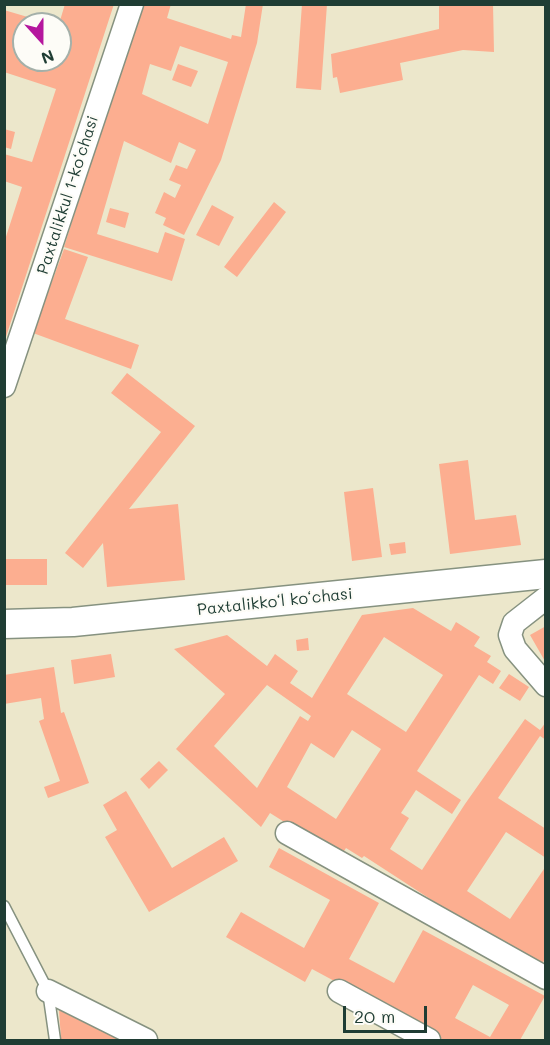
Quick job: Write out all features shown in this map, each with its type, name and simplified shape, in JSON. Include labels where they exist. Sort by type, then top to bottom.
[{"type":"street","name":"Paxtalikkul 1-koʻchasi","points":[[4,386],[132,4]]},
{"type":"street","name":"Paxtalikkoʻl koʻchasi","points":[[4,624],[73,622],[546,574]]},
{"type":"street","points":[[546,598],[514,623],[510,635],[515,649],[546,685]]},
{"type":"street","points":[[286,833],[546,978]]},
{"type":"street","points":[[48,991],[146,1041]]},
{"type":"street","points":[[339,991],[429,1041]]},
{"type":"lane","points":[[4,906],[48,991],[55,1041]]},
{"type":"building","points":[[65,4],[114,4],[4,343],[4,243],[22,187],[4,181],[4,154],[32,162],[56,89],[4,72],[4,10],[12,12],[12,72],[72,72],[72,12],[63,12]]},
{"type":"building","points":[[141,4],[171,4],[167,18],[231,39],[232,35],[241,37],[246,4],[263,4],[257,43],[221,160],[184,235],[163,225],[166,218],[155,213],[164,192],[175,198],[181,185],[169,180],[176,165],[187,169],[196,150],[179,142],[171,163],[124,141],[97,234],[158,253],[165,232],[185,239],[172,281],[64,247]],"holes":[[[180,46],[228,62],[208,124],[142,94],[150,64],[171,71]]]},
{"type":"building","points":[[302,4],[327,4],[321,90],[296,88]]},
{"type":"building","points":[[439,4],[493,4],[494,52],[463,50],[400,63],[403,80],[340,93],[337,77],[333,78],[331,54],[439,29]]},
{"type":"building","points":[[178,64],[198,71],[191,87],[172,80]]},
{"type":"building","points":[[4,129],[15,132],[11,149],[4,147]]},
{"type":"building","points":[[274,202],[286,212],[237,277],[224,267]]},
{"type":"building","points":[[212,205],[234,217],[219,246],[196,235]]},
{"type":"building","points":[[110,208],[129,213],[125,228],[106,222]]},
{"type":"building","points":[[64,249],[88,257],[65,319],[139,345],[131,369],[33,333]]},
{"type":"building","points":[[127,373],[195,426],[129,509],[178,504],[185,580],[107,587],[103,543],[83,568],[65,553],[161,432],[111,393]]},
{"type":"building","points":[[468,460],[475,520],[516,515],[521,545],[450,554],[439,464]]},
{"type":"building","points":[[373,488],[382,557],[352,561],[344,492]]},
{"type":"building","points":[[405,542],[406,553],[391,555],[389,544]]},
{"type":"building","points":[[4,559],[47,559],[47,585],[4,585]]},
{"type":"building","points":[[413,608],[451,631],[456,622],[480,637],[474,646],[491,656],[487,662],[501,671],[493,684],[479,675],[417,771],[461,800],[452,814],[416,790],[401,813],[409,818],[390,849],[422,870],[525,719],[540,730],[546,722],[546,740],[540,736],[498,798],[546,829],[546,858],[506,832],[467,891],[510,919],[546,866],[546,958],[538,969],[364,856],[362,858],[346,848],[340,857],[270,813],[261,827],[176,749],[225,694],[174,649],[227,635],[267,666],[275,654],[298,671],[290,683],[312,698],[362,615]],"holes":[[[384,637],[443,675],[406,732],[347,694]],[[267,685],[311,716],[308,721],[300,716],[257,788],[214,746]],[[352,730],[381,749],[336,819],[287,787],[311,743],[334,758]]]},
{"type":"building","points":[[546,626],[546,663],[530,635]]},
{"type":"building","points":[[308,638],[309,650],[297,651],[296,640]]},
{"type":"building","points":[[111,654],[115,677],[74,684],[71,660]]},
{"type":"building","points":[[54,667],[61,713],[64,712],[89,783],[48,798],[44,787],[60,781],[39,721],[44,719],[41,698],[4,704],[4,675]]},
{"type":"building","points":[[509,674],[529,687],[520,701],[499,688]]},
{"type":"building","points":[[159,761],[168,770],[149,789],[140,779]]},
{"type":"building","points":[[126,791],[172,868],[224,837],[238,861],[149,912],[105,837],[117,830],[103,805]]},
{"type":"building","points":[[279,848],[379,903],[349,959],[394,983],[423,930],[545,996],[520,1040],[444,1040],[312,969],[305,982],[226,937],[241,912],[304,948],[330,900],[269,867]],"holes":[[[473,985],[509,1005],[490,1037],[455,1018]]]},
{"type":"building","points":[[59,1010],[120,1040],[63,1040],[61,1039]]}]
